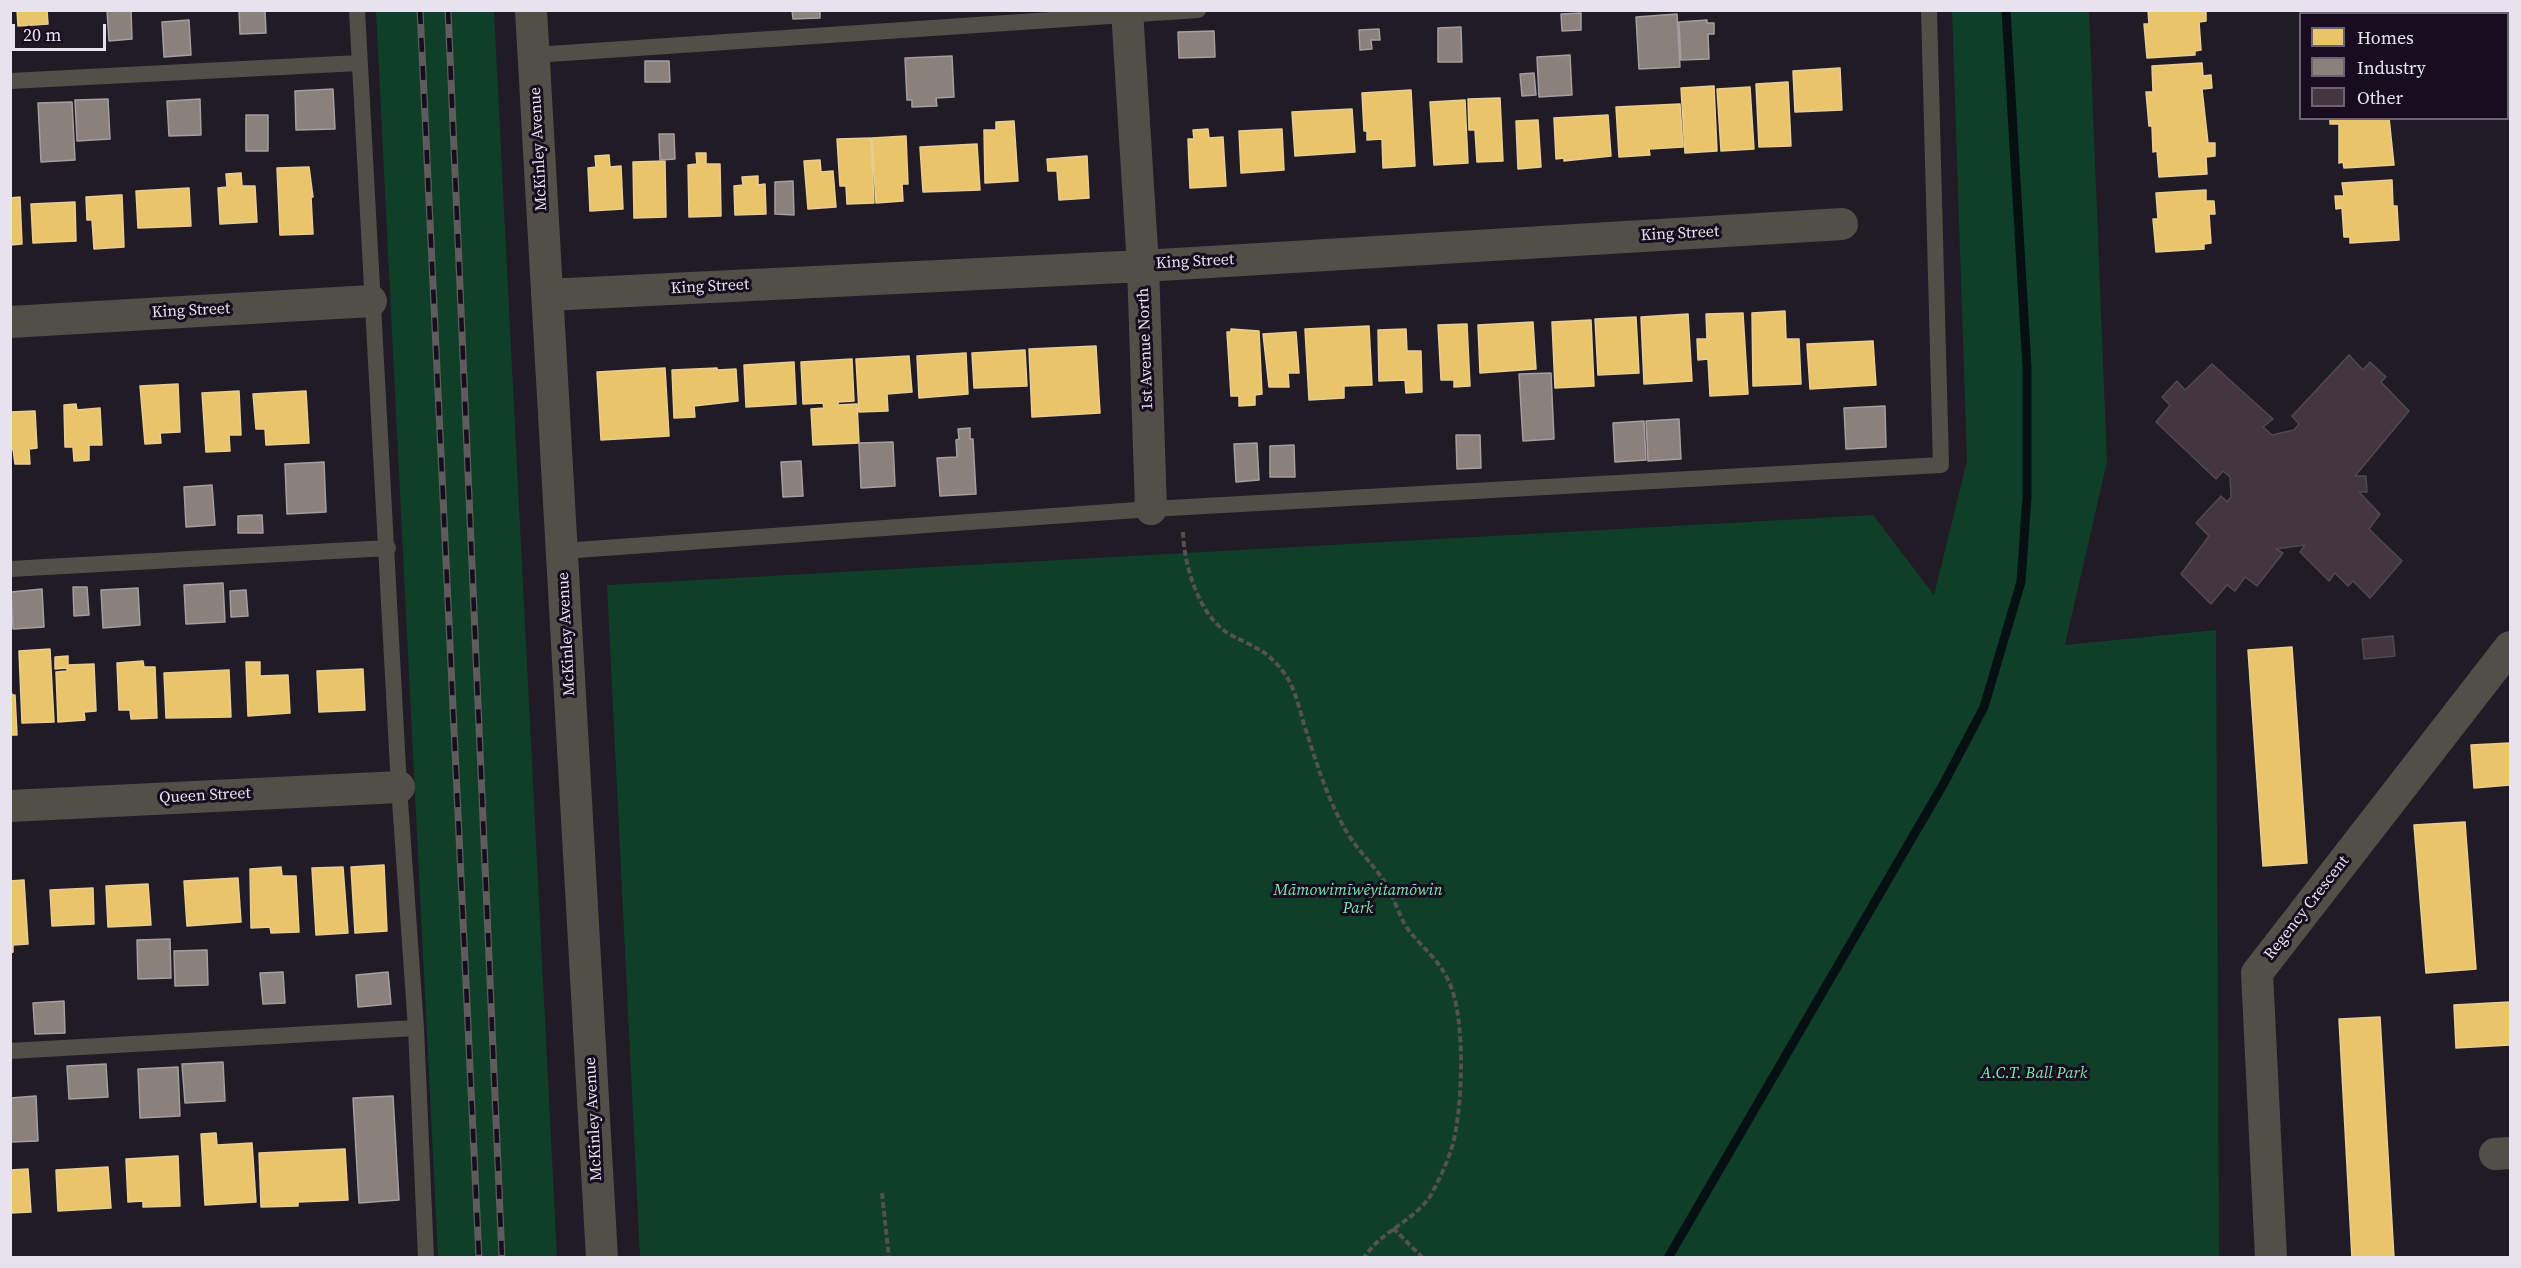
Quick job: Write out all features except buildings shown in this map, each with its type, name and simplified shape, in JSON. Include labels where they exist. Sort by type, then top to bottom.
[{"type":"street","name":"McKinley Avenue","points":[[531,10],[602,1257]]},
{"type":"street","name":"1st Avenue North","points":[[1127,12],[1143,266],[1151,509]]},
{"type":"street","name":"King Street","points":[[548,295],[1143,266],[1842,224]]},
{"type":"street","name":"King Street","points":[[10,322],[371,301]]},
{"type":"street","name":"Regency Crescent","points":[[2271,1257],[2257,973],[2511,647]]},
{"type":"street","name":"Queen Street","points":[[10,806],[399,787]]},
{"type":"lane","points":[[357,10],[371,301],[388,548],[399,787],[416,1028],[426,1257]]},
{"type":"lane","points":[[534,55],[1127,12],[1198,10]]},
{"type":"lane","points":[[562,551],[1151,509],[1941,465],[1929,10]]},
{"type":"lane","points":[[10,81],[359,63]]},
{"type":"lane","points":[[10,569],[388,548]]},
{"type":"lane","points":[[10,1051],[416,1028]]},
{"type":"path","points":[[1183,508],[1184,541],[1200,597],[1211,618],[1229,634],[1264,650],[1287,677],[1325,790],[1346,832],[1388,887],[1409,931],[1438,962],[1450,982],[1457,1004],[1460,1056],[1452,1145],[1430,1196],[1414,1213],[1384,1234],[1364,1257]]},
{"type":"path","points":[[882,1193],[889,1257]]},
{"type":"path","points":[[1393,1228],[1423,1257]]},
{"type":"green space","points":[[376,11],[494,11],[557,1257],[438,1257]]},
{"type":"green space","name":"Māmowimīwēyitamōwin Park","points":[[1952,11],[2089,11],[2107,462],[2065,645],[2216,630],[2219,1257],[640,1257],[607,585],[1873,515],[1934,595],[1967,461]]},
{"type":"waterway","points":[[1668,1258],[1944,783],[1984,707],[2021,582],[2027,497],[2027,368],[2006,10]]},
{"type":"railway","points":[[420,10],[479,1258]]},
{"type":"railway","points":[[448,10],[502,1258]]},
{"type":"park label","name":"A.C.T. Ball Park","points":[[2034,1074]]}]
